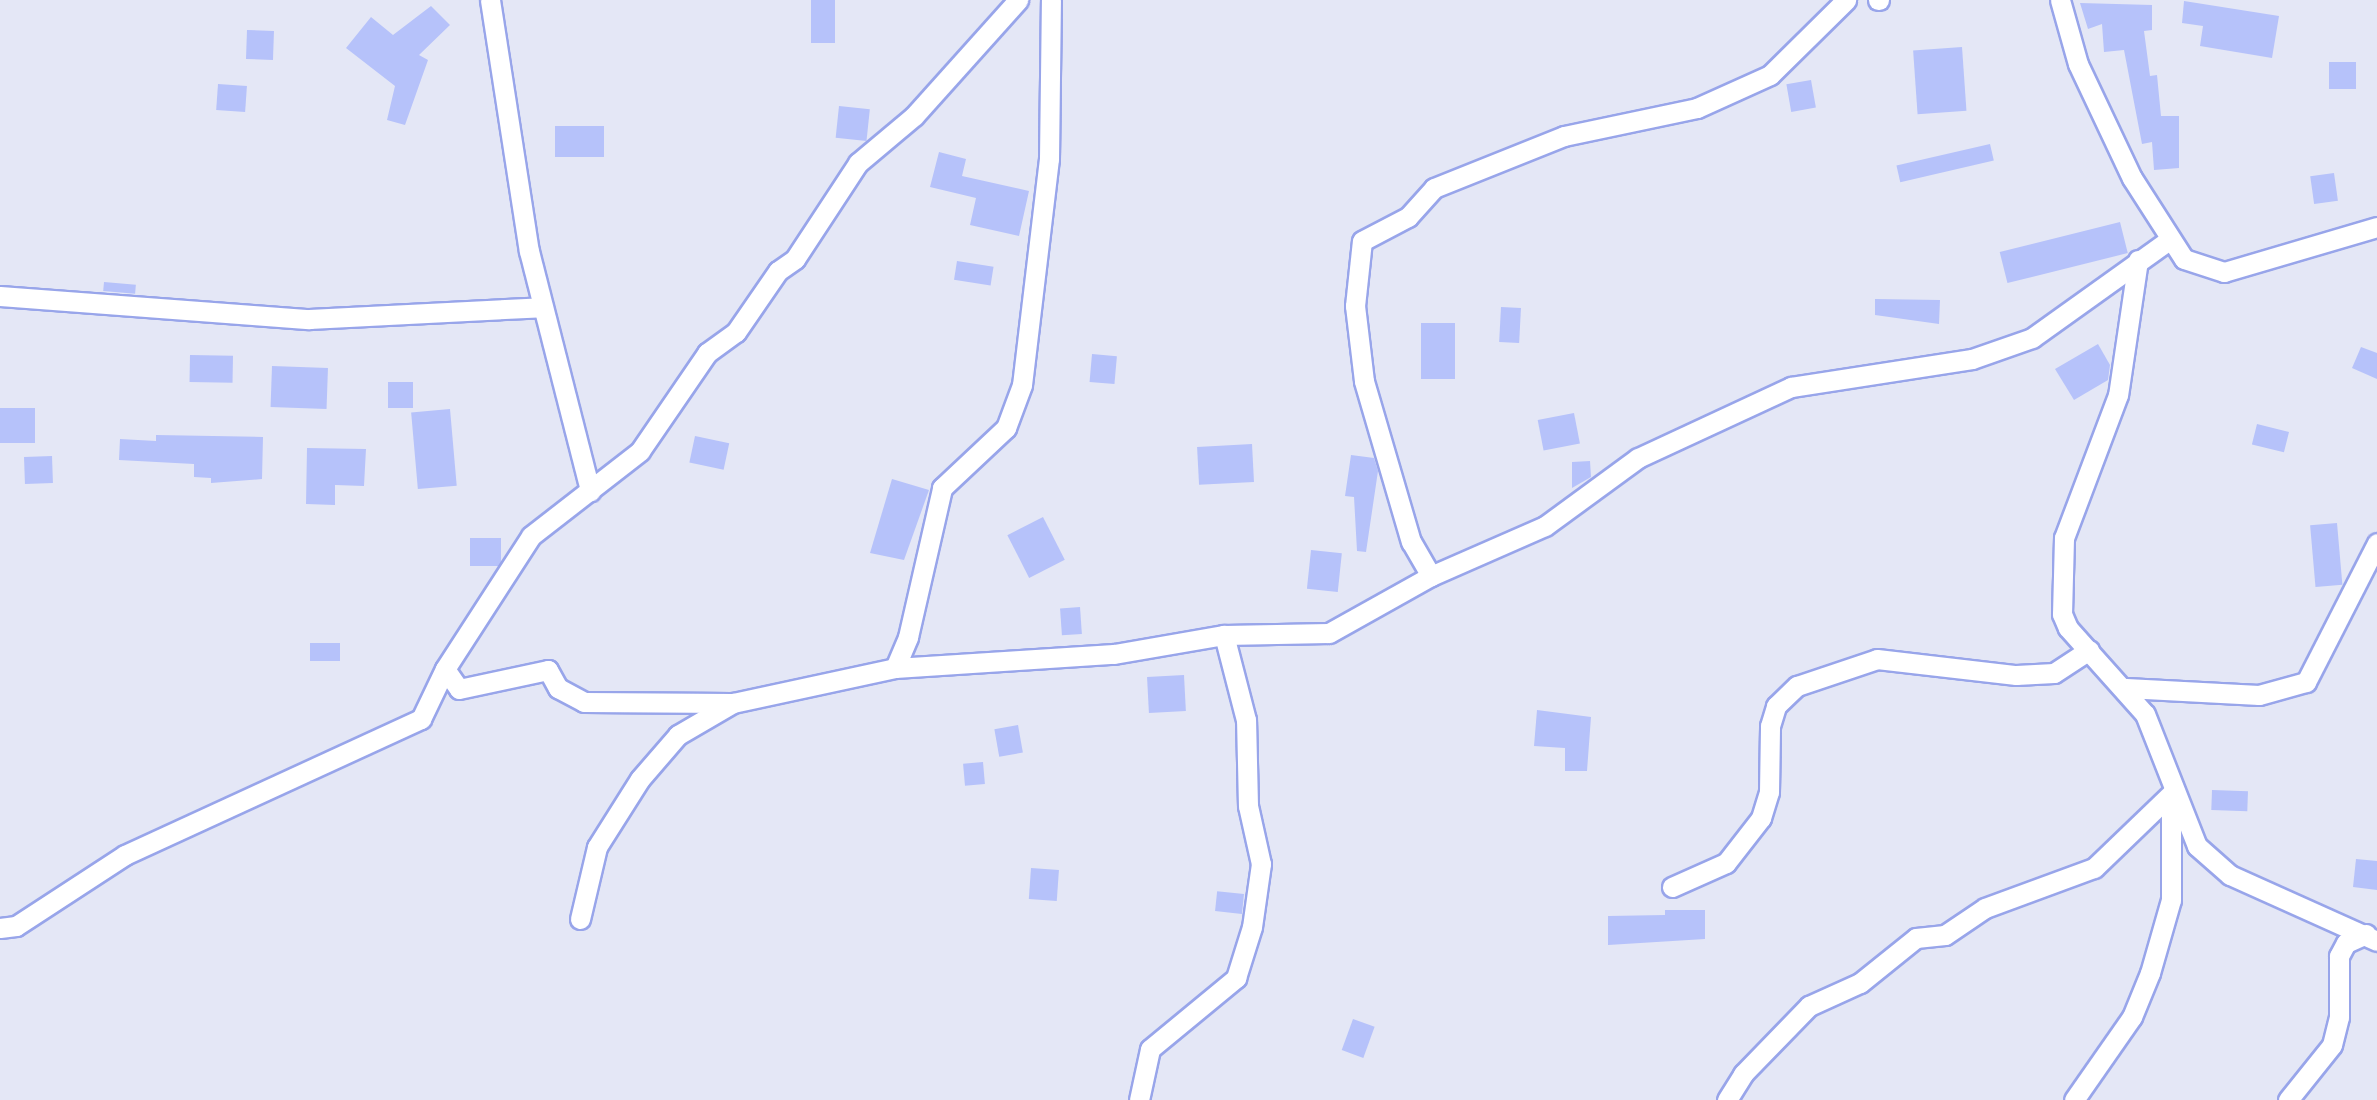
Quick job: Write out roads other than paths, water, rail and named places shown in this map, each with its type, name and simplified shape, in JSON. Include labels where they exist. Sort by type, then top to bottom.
[{"type":"street","points":[[490,0],[542,307],[590,491]]},
{"type":"street","points":[[0,928],[16,926],[125,855],[422,719],[445,669],[531,536],[640,451],[707,353],[736,332],[778,271],[795,258],[858,163],[914,116],[1018,0]]},
{"type":"street","points":[[895,667],[908,637],[942,488],[1006,428],[1022,385],[1049,159],[1051,0]]},
{"type":"street","points":[[1431,576],[1411,542],[1364,381],[1355,306],[1362,242],[1408,216],[1434,188],[1564,136],[1697,107],[1770,75],[1846,0]]},
{"type":"street","points":[[2060,0],[2078,64],[2169,240],[2184,258],[2224,272],[2377,227]]},
{"type":"street","points":[[445,669],[459,689],[548,670],[558,688],[584,702],[733,703],[895,667],[1114,654],[1224,635],[1329,634],[1431,576],[1545,526],[1638,458],[1803,382],[1972,359],[2032,338],[2169,240]]},
{"type":"street","points":[[2138,260],[2118,395],[2064,538],[2062,614],[2089,650],[2126,688],[2145,714],[2173,794],[2197,846],[2230,875],[2371,938]]},
{"type":"street","points":[[0,296],[309,319],[542,307]]},
{"type":"street","points":[[2126,688],[2259,695],[2306,682],[2377,543]]},
{"type":"street","points":[[1139,1100],[1150,1049],[1236,978],[1252,927],[1261,864],[1248,806],[1246,720],[1224,635]]},
{"type":"street","points":[[1672,887],[1726,863],[1761,818],[1769,792],[1770,726],[1776,706],[1797,686],[1862,660],[2016,676],[2066,669],[2089,650]]},
{"type":"street","points":[[580,919],[597,847],[640,779],[678,735],[733,703]]},
{"type":"street","points":[[1727,1100],[1743,1074],[1810,1006],[1860,983],[1916,938],[1945,935],[1985,908],[2094,868],[2173,794]]},
{"type":"street","points":[[2074,1100],[2132,1017],[2150,973],[2171,900],[2173,794]]},
{"type":"street","points":[[2288,1100],[2332,1045],[2339,1017],[2339,956],[2346,943],[2371,938]]}]
